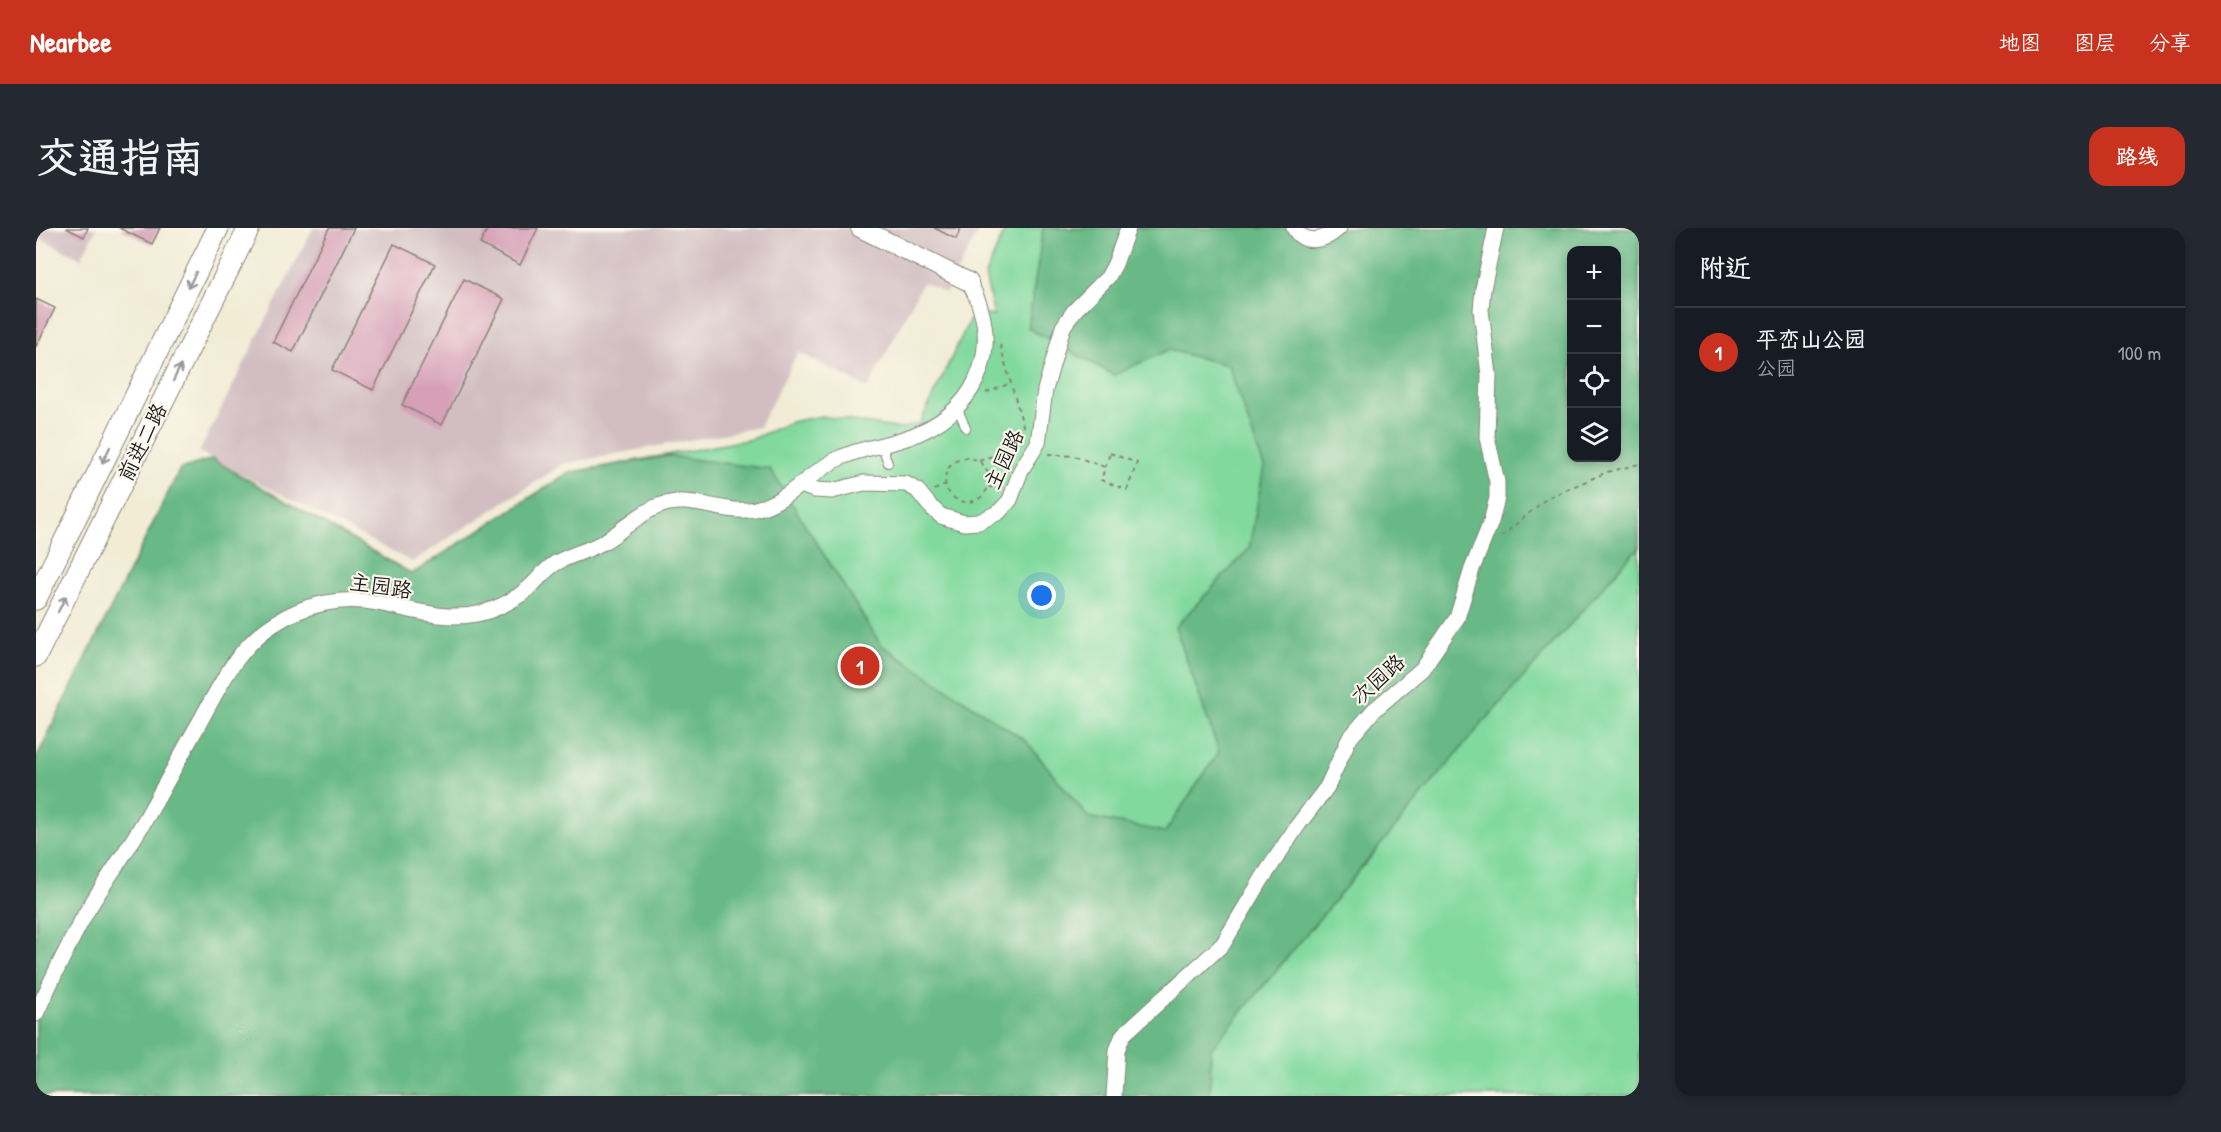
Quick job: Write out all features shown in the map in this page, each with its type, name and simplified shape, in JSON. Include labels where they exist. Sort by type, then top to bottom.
[{"type":"main road","name":"前进二路","points":[[36,599],[218,228]]},
{"type":"main road","name":"前进二路","points":[[36,656],[249,228]]},
{"type":"street","points":[[860,228],[969,282]]},
{"type":"street","name":"主园路","points":[[800,485],[831,491],[864,483],[906,484],[917,490],[941,516],[956,522],[971,523],[986,519],[1005,506],[1013,493],[1031,448],[1039,436],[1046,390],[1063,327],[1074,311],[1108,277],[1128,228]]},
{"type":"street","points":[[1294,228],[1297,234],[1309,240],[1328,237],[1340,228]]},
{"type":"street","name":"次园路","points":[[1114,1096],[1117,1050],[1123,1035],[1212,957],[1227,939],[1268,870],[1323,793],[1349,739],[1374,710],[1422,669],[1451,629],[1491,522],[1497,490],[1487,437],[1489,375],[1481,310],[1483,289],[1496,228]]},
{"type":"street","name":"主园路","points":[[36,1014],[88,910],[143,823],[227,673],[248,644],[276,622],[309,607],[345,600],[378,603],[414,612],[459,616],[477,614],[495,608],[521,594],[555,563],[593,548],[651,509],[664,504],[681,502],[745,511],[757,509],[780,499],[841,457],[882,446],[929,429],[957,407],[976,380],[984,360],[986,328],[982,308],[969,282]]},
{"type":"lane","points":[[957,407],[966,428]]},
{"type":"lane","points":[[882,446],[888,463]]},
{"type":"path","points":[[998,339],[1031,448]]},
{"type":"path","points":[[979,395],[1011,383]]},
{"type":"path","points":[[979,461],[988,475],[989,481],[985,492],[976,500],[958,500],[948,491],[946,473],[960,459],[979,461],[1031,448],[1074,456],[1105,467]]},
{"type":"path","points":[[1110,453],[1137,463],[1127,490],[1101,480],[1105,467],[1110,453]]},
{"type":"path","points":[[1476,558],[1547,498],[1607,472],[1639,464]]},
{"type":"shaded area","points":[[36,228],[96,228],[81,259],[36,236]]},
{"type":"shaded area","points":[[313,228],[980,228],[946,293],[923,282],[868,388],[798,352],[759,427],[563,464],[412,562],[199,452]]},
{"type":"green space","points":[[1006,228],[1639,228],[1639,1096],[36,1096],[36,759],[180,469],[212,459],[412,574],[568,473],[752,439],[791,422],[822,416],[901,429],[920,423],[973,313],[994,316],[985,275]]},
{"type":"green space","points":[[1043,228],[1639,228],[1639,549],[1633,553],[1468,740],[1211,1049],[1210,1096],[36,1096],[36,759],[180,469],[212,459],[412,574],[568,473],[668,456],[770,469],[881,645],[1026,741],[1088,817],[1165,832],[1219,752],[1175,627],[1249,549],[1264,467],[1228,365],[1168,350],[1114,375],[1028,328]]},
{"type":"building","points":[[66,228],[88,228],[84,237]]},
{"type":"building","points":[[119,228],[160,228],[152,244]]},
{"type":"building","points":[[329,228],[354,228],[293,352],[273,342]]},
{"type":"building","points":[[488,228],[538,228],[520,265],[480,244]]},
{"type":"building","points":[[934,228],[961,228],[956,239]]},
{"type":"building","points":[[394,244],[435,264],[373,390],[332,370]]},
{"type":"building","points":[[464,279],[504,299],[442,425],[402,405]]},
{"type":"building","points":[[36,299],[55,308],[36,347]]},
{"type":"place","name":"平峦山公园","points":[[860,666]]}]
